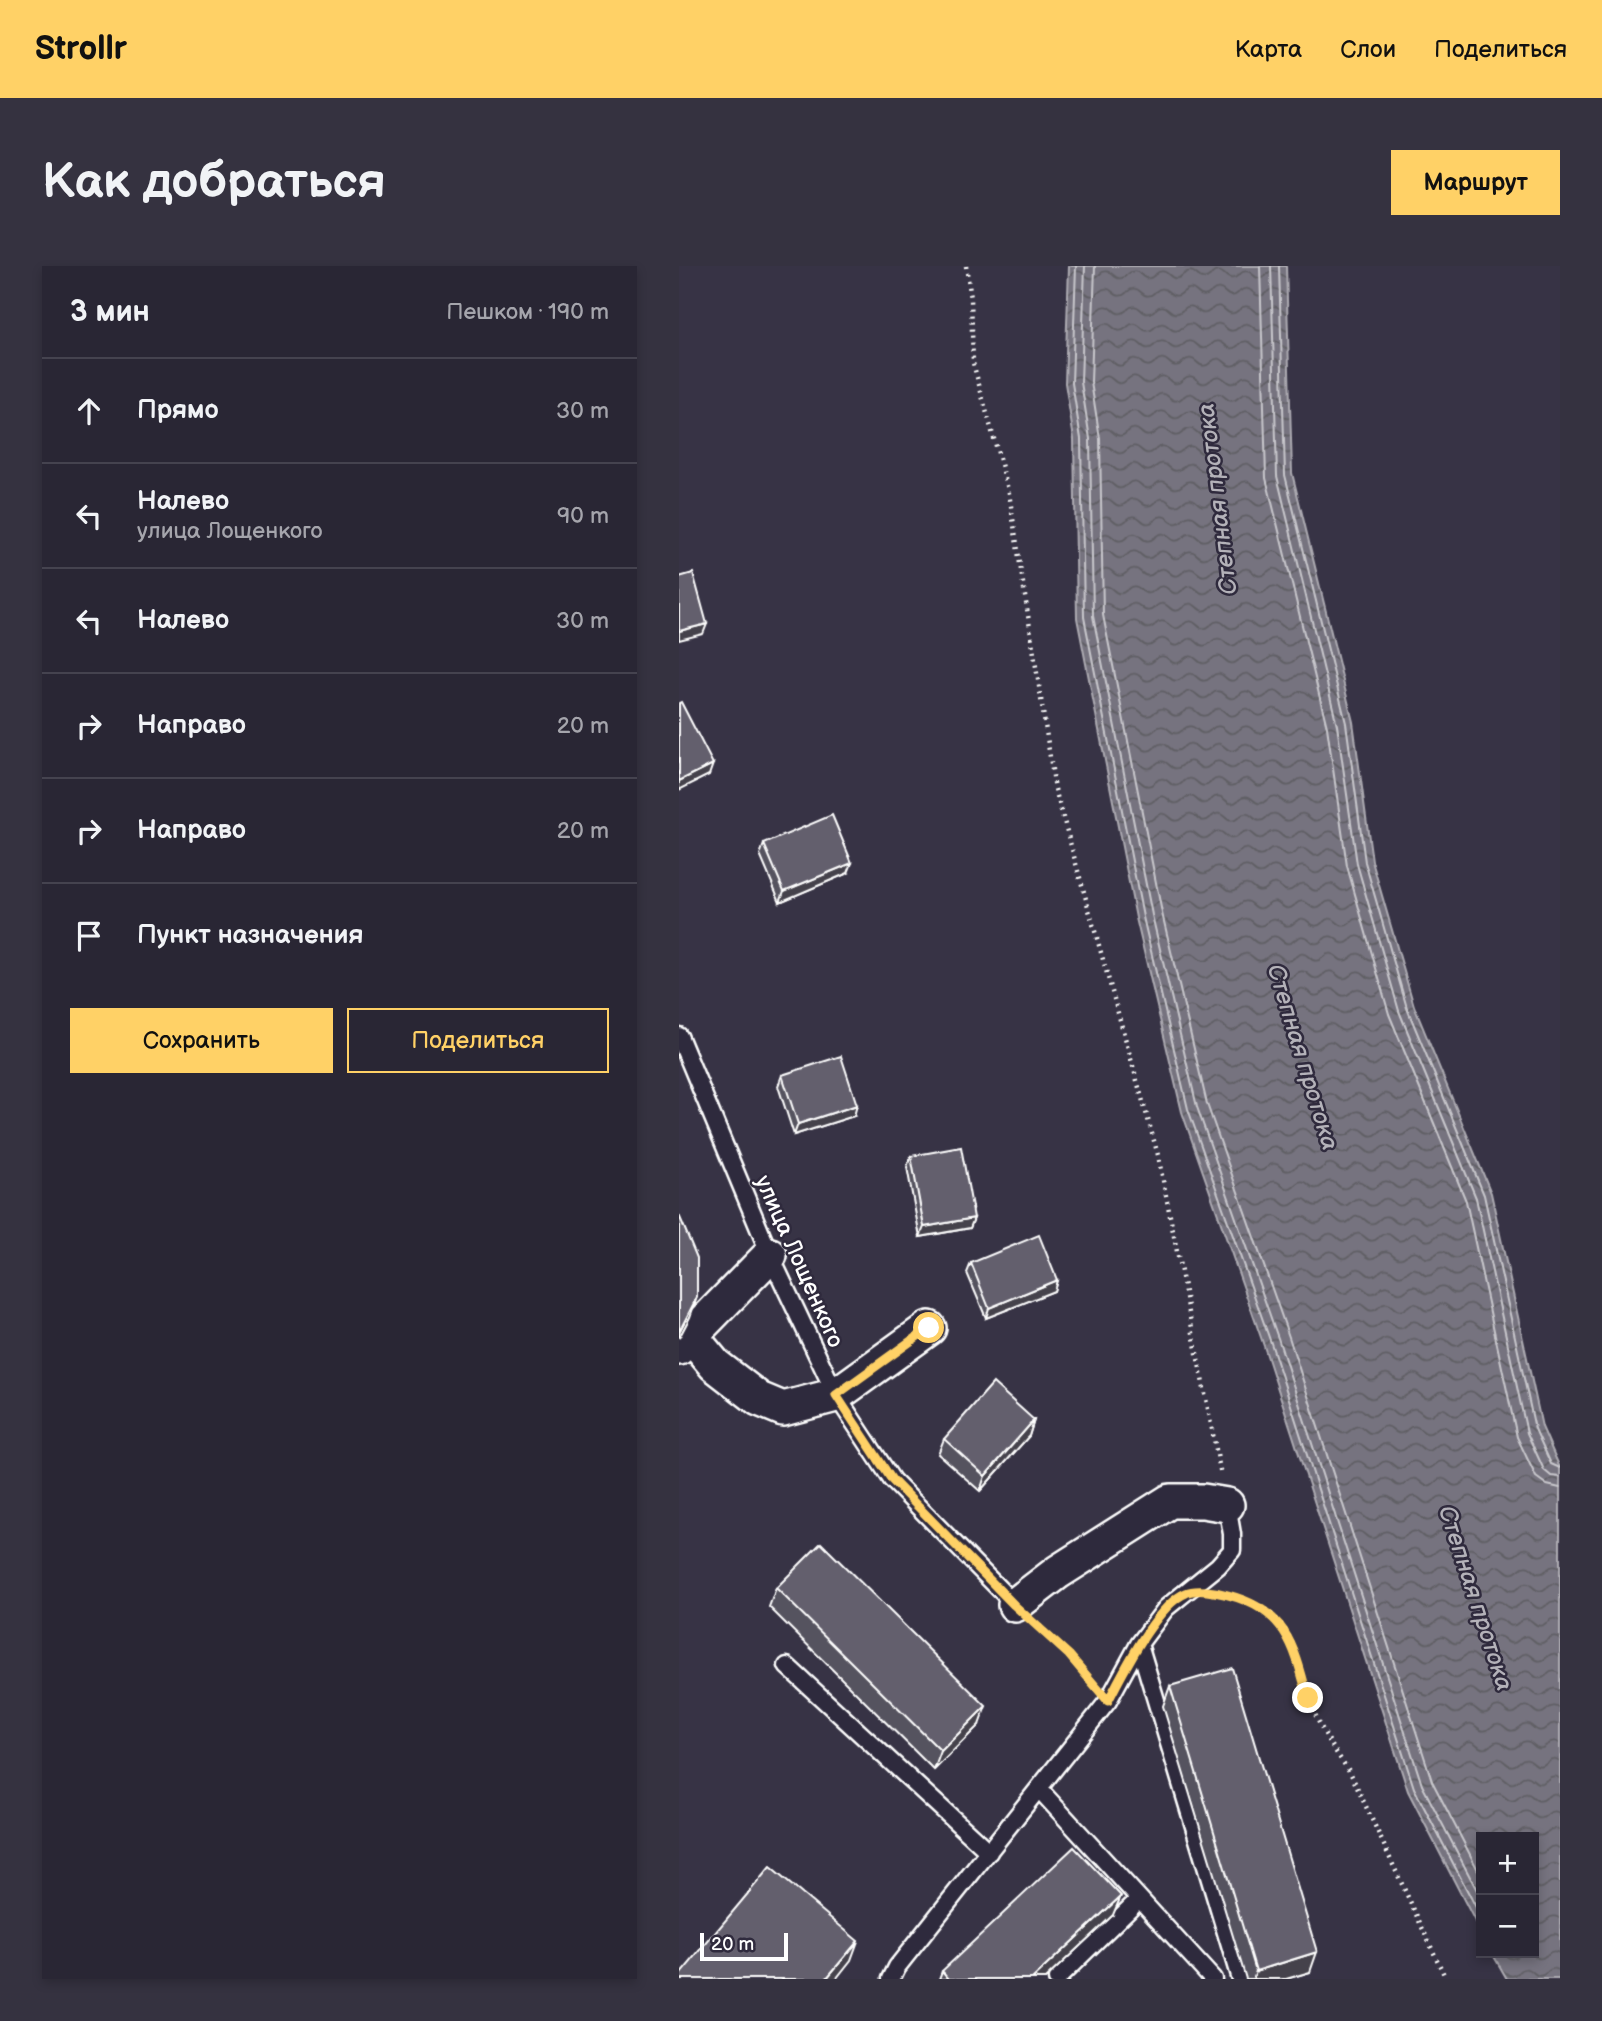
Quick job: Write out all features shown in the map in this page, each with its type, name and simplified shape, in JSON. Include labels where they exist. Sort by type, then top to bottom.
[{"type":"street","points":[[770,1255],[685,1342],[759,1399],[783,1409],[836,1395],[929,1328]]},
{"type":"street","points":[[1014,1605],[1067,1566],[1170,1501],[1203,1501],[1227,1506]]},
{"type":"lane","name":"улица Лощенкого","points":[[679,1036],[770,1255],[836,1395],[892,1480],[1014,1605]]},
{"type":"lane","points":[[891,1979],[897,1967],[1108,1701],[1139,1644],[1165,1608],[1219,1566],[1232,1550],[1227,1506]]},
{"type":"lane","points":[[1139,1644],[1240,1979]]},
{"type":"lane","points":[[787,1666],[989,1852]]},
{"type":"lane","points":[[1039,1789],[1213,1979]]},
{"type":"lane","points":[[1058,1979],[1139,1899]]},
{"type":"path","points":[[966,266],[971,298],[973,363],[1009,493],[1055,789],[1158,1155],[1227,1506]]},
{"type":"path","points":[[1186,1592],[1217,1592],[1249,1601],[1274,1617],[1285,1632],[1320,1726],[1331,1747],[1350,1772],[1446,1979]]},
{"type":"path","points":[[1014,1605],[1069,1655],[1108,1701]]},
{"type":"water","name":"Степная протока","points":[[1069,266],[1286,266],[1292,473],[1353,722],[1372,861],[1414,1006],[1491,1193],[1542,1427],[1560,1468],[1560,1979],[1507,1979],[1495,1958],[1539,1958],[1539,1832],[1476,1832],[1476,1923],[1408,1791],[1264,1346],[1182,1112],[1136,918],[1077,618],[1074,439],[1065,383]]},
{"type":"building","points":[[693,573],[707,624],[679,631],[679,577]]},
{"type":"building","points":[[681,702],[713,764],[679,781],[679,703]]},
{"type":"building","points":[[832,815],[852,863],[784,891],[764,844]]},
{"type":"building","points":[[841,1056],[857,1105],[798,1124],[782,1075]]},
{"type":"building","points":[[961,1147],[974,1218],[924,1227],[911,1156]]},
{"type":"building","points":[[679,1215],[697,1258],[697,1297],[679,1332]]},
{"type":"building","points":[[1039,1235],[1057,1280],[989,1308],[971,1263]]},
{"type":"building","points":[[993,1383],[1034,1420],[985,1476],[944,1439]]},
{"type":"building","points":[[821,1543],[986,1706],[941,1751],[776,1588]]},
{"type":"building","points":[[1232,1668],[1317,1952],[1256,1971],[1170,1686]]},
{"type":"building","points":[[1074,1847],[1121,1896],[1032,1979],[949,1979],[942,1971]]},
{"type":"building","points":[[770,1867],[858,1941],[826,1979],[679,1979],[679,1976]]},
{"type":"route","points":[[929,1328],[836,1395],[892,1480],[1014,1605],[1069,1655],[1108,1701],[1139,1644],[1165,1608],[1186,1592],[1217,1592],[1249,1601],[1274,1617],[1285,1632],[1299,1664],[1308,1698]]}]
